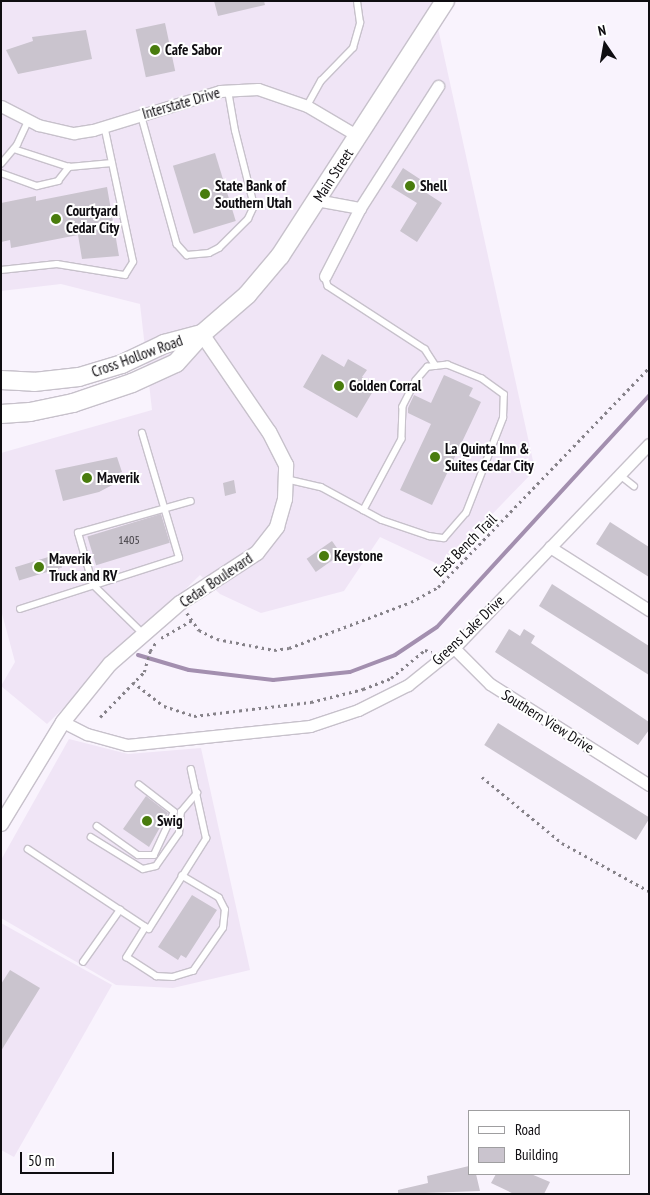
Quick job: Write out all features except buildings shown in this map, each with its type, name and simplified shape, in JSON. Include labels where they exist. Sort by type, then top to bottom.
[{"type":"main road","name":"Main Street","points":[[202,334],[223,318],[264,276],[316,200],[445,1]]},
{"type":"main road","name":"Cross Hollow Road","points":[[1,380],[34,382],[79,377],[122,364],[164,344],[202,334]]},
{"type":"main road","name":"Cross Hollow Road","points":[[1,414],[62,406],[139,380],[176,363],[202,334]]},
{"type":"street","points":[[325,276],[360,208],[438,86]]},
{"type":"street","name":"Interstate Drive","points":[[1,106],[28,121],[55,131],[74,133],[228,90],[258,89],[307,106],[358,136]]},
{"type":"street","points":[[316,200],[360,208]]},
{"type":"street","name":"Cedar Boulevard","points":[[1,824],[63,722],[110,664],[180,603],[257,552],[277,527],[285,499],[286,465],[269,432],[202,334]]},
{"type":"street","name":"Greens Lake Drive","points":[[63,722],[86,734],[127,745],[310,726],[358,710],[408,685],[454,648],[649,444]]},
{"type":"street","points":[[550,547],[649,610]]},
{"type":"street","name":"Southern View Drive","points":[[454,648],[490,684],[649,785]]},
{"type":"lane","points":[[307,106],[321,81],[353,48],[360,23],[356,1]]},
{"type":"lane","points":[[141,114],[176,244],[187,255],[209,253],[219,248],[248,219],[254,206],[234,131],[228,90]]},
{"type":"lane","points":[[1,164],[14,149],[28,121]]},
{"type":"lane","points":[[1,270],[57,264],[125,274],[133,262],[104,126]]},
{"type":"lane","points":[[14,149],[69,167],[112,163]]},
{"type":"lane","points":[[1,173],[27,185],[37,186],[58,181],[69,167]]},
{"type":"lane","points":[[325,276],[328,286],[424,348],[436,366]]},
{"type":"lane","points":[[286,479],[321,488],[382,520],[428,536],[444,538],[466,513],[503,418],[504,394],[482,379],[448,365],[428,367],[416,381],[403,407],[402,439],[364,510]]},
{"type":"lane","points":[[20,609],[179,558],[142,433]]},
{"type":"lane","points":[[620,474],[634,486]]},
{"type":"lane","points":[[144,635],[93,585],[78,533],[191,501]]},
{"type":"lane","points":[[182,876],[219,898],[225,910],[223,928],[193,971],[173,976],[156,976],[127,957],[146,927],[149,928],[182,876],[206,840],[190,770]]},
{"type":"lane","points":[[139,785],[174,812],[181,812]]},
{"type":"lane","points":[[91,837],[143,869],[156,866],[179,833],[181,812],[196,793]]},
{"type":"lane","points":[[97,826],[146,856],[154,855],[174,812]]},
{"type":"lane","points":[[28,849],[146,927]]},
{"type":"lane","points":[[83,962],[120,910]]},
{"type":"path","name":"East Bench Trail","points":[[180,603],[199,630],[217,639],[274,650],[289,648],[411,602],[438,587],[649,368]]},
{"type":"path","points":[[100,716],[144,672],[149,653],[158,640],[192,620]]},
{"type":"path","points":[[133,682],[164,706],[194,716],[328,699],[390,678],[425,650],[432,652],[440,659]]},
{"type":"path","points":[[482,777],[562,843],[633,880],[649,891]]},
{"type":"shaded area","points":[[1,1],[432,1],[535,470],[442,566],[380,537],[344,591],[261,613],[220,594],[200,575],[47,724],[1,686],[15,662],[1,610],[1,453],[152,410],[140,304],[61,284],[1,291]]},
{"type":"shaded area","points":[[69,739],[128,754],[201,748],[250,970],[173,988],[116,985],[1,918],[1,860]]},
{"type":"shaded area","points":[[1,923],[112,985],[14,1157],[1,1150]]},
{"type":"waterway","points":[[138,655],[189,670],[273,680],[350,672],[395,655],[437,627],[649,396]]},
{"type":"place","name":"Cafe Sabor","points":[[155,50]]},
{"type":"place","name":"Shell","points":[[410,186]]},
{"type":"place","name":"State Bank of Southern Utah","points":[[205,194]]},
{"type":"place","name":"Courtyard Cedar City","points":[[56,219]]},
{"type":"place","name":"Golden Corral","points":[[339,386]]},
{"type":"place","name":"La Quinta Inn & Suites Cedar City","points":[[435,457]]},
{"type":"place","name":"Maverik","points":[[87,478]]},
{"type":"place","name":"Keystone","points":[[324,556]]},
{"type":"place","name":"Maverik Truck and RV","points":[[39,567]]},
{"type":"place","name":"Swig","points":[[147,821]]}]
